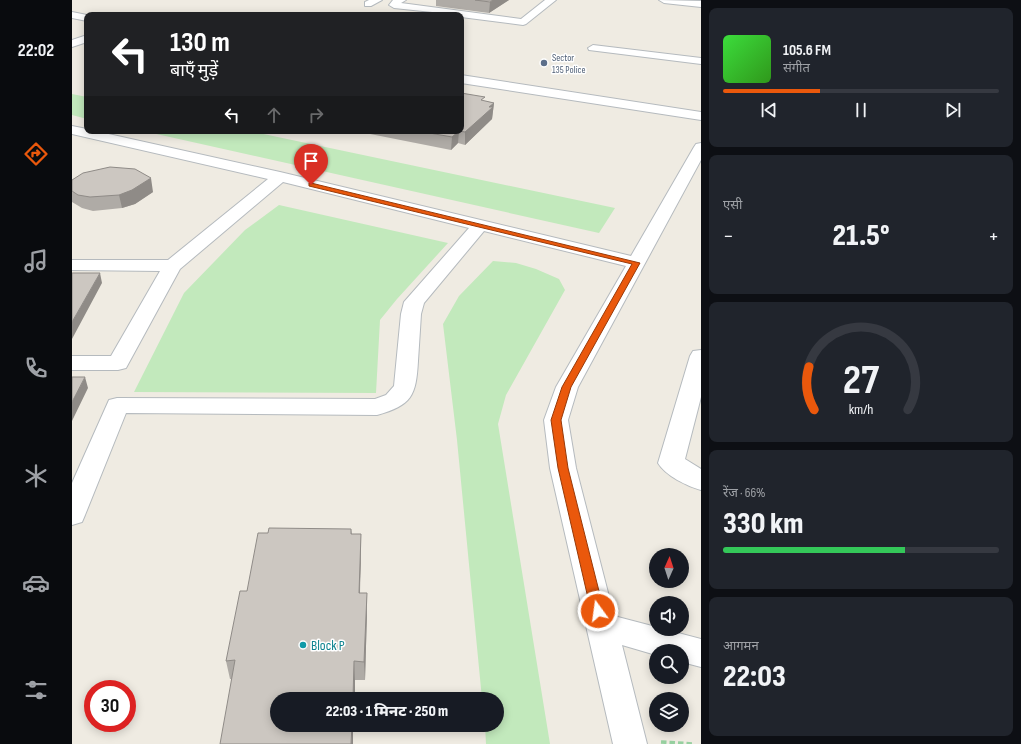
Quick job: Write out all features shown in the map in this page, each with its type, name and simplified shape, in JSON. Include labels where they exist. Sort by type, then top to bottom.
[{"type":"street","points":[[401,0],[394,3],[394,5],[445,12]]},
{"type":"street","points":[[464,15],[519,22],[526,21],[551,0]]},
{"type":"street","points":[[664,0],[701,4]]},
{"type":"street","points":[[72,15],[84,17]]},
{"type":"street","points":[[72,44],[80,34]]},
{"type":"street","points":[[592,48],[701,61]]},
{"type":"street","points":[[464,79],[701,116]]},
{"type":"street","points":[[72,130],[84,133]]},
{"type":"street","points":[[90,134],[280,177],[636,263]]},
{"type":"street","points":[[630,744],[563,468],[556,420],[567,387],[701,147]]},
{"type":"street","points":[[72,363],[118,363],[172,266],[280,177]]},
{"type":"street","points":[[72,515],[117,405],[377,407],[394,402],[401,395],[405,386],[411,314],[414,302],[480,226]]},
{"type":"street","points":[[72,265],[172,266]]},
{"type":"street","points":[[701,356],[671,463],[701,481]]},
{"type":"street","points":[[601,626],[701,653]]},
{"type":"green space","points":[[72,94],[84,96],[84,118],[72,115]]},
{"type":"green space","points":[[156,134],[263,134],[615,208],[599,233]]},
{"type":"green space","points":[[279,205],[448,243],[380,320],[376,393],[134,392],[184,293],[245,230]]},
{"type":"green space","points":[[493,261],[516,263],[536,269],[559,279],[565,290],[506,395],[498,424],[550,744],[486,744],[485,732],[504,732],[504,692],[481,692],[457,440],[443,324],[459,296]]},
{"type":"building","points":[[475,0],[493,0],[490,2]]},
{"type":"building","points":[[464,94],[485,97],[481,100],[494,103],[489,107],[493,107],[465,132]]},
{"type":"building","points":[[435,134],[456,134],[452,137]]},
{"type":"building","points":[[110,167],[135,169],[151,178],[132,190],[119,195],[90,197],[78,195],[72,191],[72,180],[83,173]]},
{"type":"building","points":[[72,273],[100,273],[72,322]]},
{"type":"building","points":[[72,377],[85,377],[72,402]]},
{"type":"building","name":"Block P","points":[[269,528],[351,529],[351,534],[361,534],[359,593],[367,593],[364,662],[354,661],[353,692],[270,692],[270,732],[352,732],[351,744],[220,744],[235,660],[226,661],[240,591],[247,591],[258,533],[268,533]]},
{"type":"place","name":"Sector 135 Police","points":[[544,63]]},
{"type":"place","name":"Block P","points":[[303,645]]},
{"type":"route","points":[[311,185],[636,263],[567,387],[556,420],[563,468],[598,611]]}]
